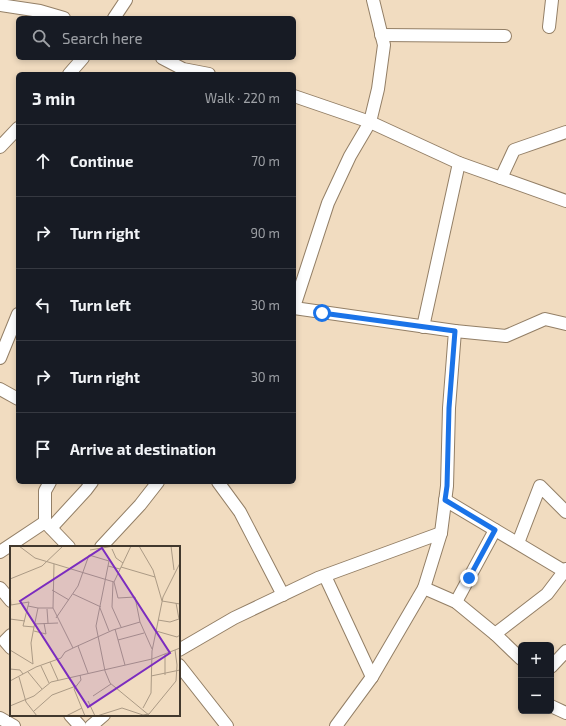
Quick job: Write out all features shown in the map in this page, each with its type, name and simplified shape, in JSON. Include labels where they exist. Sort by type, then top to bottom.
[{"type":"street","points":[[115,16],[126,0]]},
{"type":"street","points":[[296,302],[328,204],[350,156],[370,122],[378,88],[384,45],[373,0]]},
{"type":"street","points":[[549,27],[552,0]]},
{"type":"street","points":[[0,6],[29,5],[59,16]]},
{"type":"street","points":[[381,35],[505,36]]},
{"type":"street","points":[[166,60],[183,69],[199,72]]},
{"type":"street","points":[[296,97],[370,122],[459,163],[566,201]]},
{"type":"street","points":[[0,147],[16,130]]},
{"type":"street","points":[[501,178],[514,150],[564,135]]},
{"type":"street","points":[[422,327],[459,163]]},
{"type":"street","points":[[296,308],[422,327],[506,336],[545,319],[566,324]]},
{"type":"street","points":[[0,358],[16,319]]},
{"type":"street","points":[[336,726],[372,677],[424,588],[441,533],[447,486],[449,408],[455,331]]},
{"type":"street","points":[[0,389],[16,398]]},
{"type":"street","points":[[49,484],[45,491],[48,525],[68,546]]},
{"type":"street","points":[[11,546],[48,525],[90,484]]},
{"type":"street","points":[[102,546],[140,505],[156,484]]},
{"type":"street","points":[[219,484],[240,512],[283,595]]},
{"type":"street","points":[[518,543],[540,486],[566,512]]},
{"type":"street","points":[[445,500],[565,570],[547,594],[495,634]]},
{"type":"street","points":[[456,602],[495,530]]},
{"type":"street","points":[[180,649],[234,618],[325,576],[441,533]]},
{"type":"street","points":[[0,552],[10,546]]},
{"type":"street","points":[[325,576],[372,677]]},
{"type":"street","points":[[0,588],[10,600]]},
{"type":"street","points":[[424,588],[456,602],[495,634],[518,656]]},
{"type":"street","points":[[554,663],[566,651]]},
{"type":"street","points":[[180,667],[227,726]]},
{"type":"street","points":[[554,707],[566,713]]},
{"type":"street","points":[[71,716],[80,726]]},
{"type":"street","points":[[91,726],[103,716]]},
{"type":"street","points":[[0,718],[14,726]]},
{"type":"route","points":[[322,313],[455,331],[449,408],[447,486],[445,500],[495,530],[469,578]]}]
